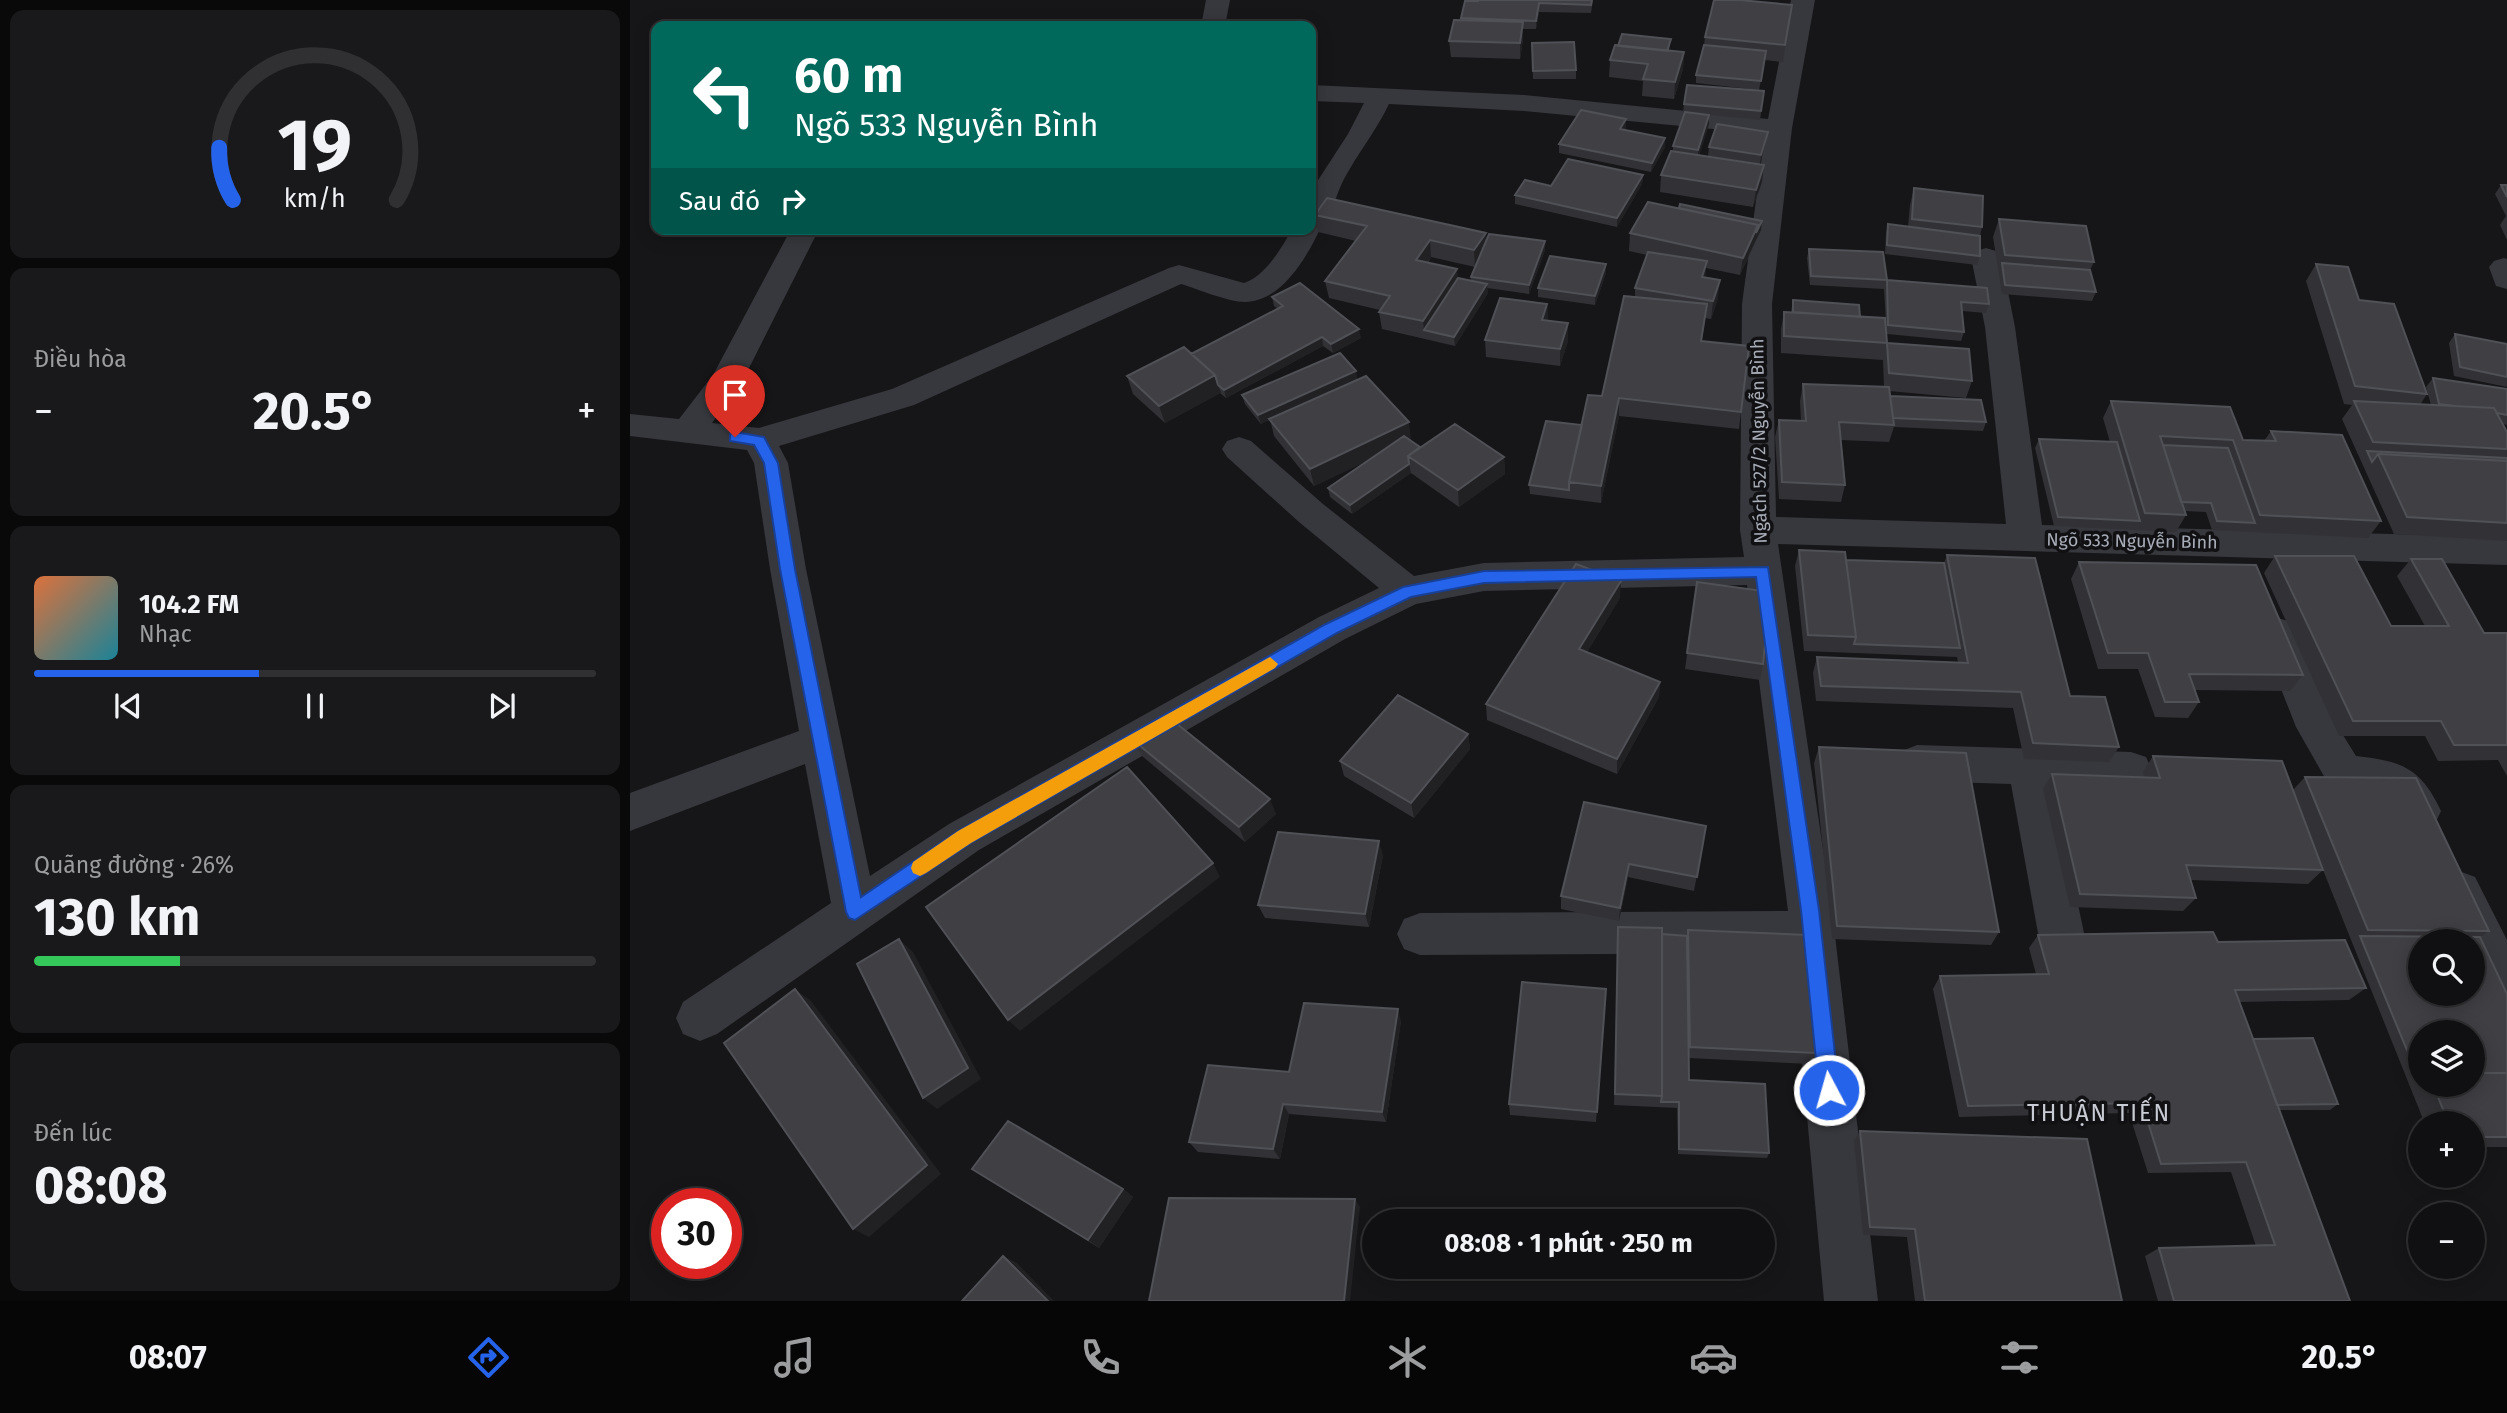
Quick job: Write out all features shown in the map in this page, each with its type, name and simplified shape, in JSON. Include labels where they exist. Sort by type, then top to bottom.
[{"type":"street","points":[[1214,21],[1218,0]]},
{"type":"street","name":"Ngách 527/2 Nguyễn Bình","points":[[1803,0],[1779,128],[1757,304],[1758,530],[1812,932],[1851,1301]]},
{"type":"street","points":[[1316,93],[1524,103],[1779,128]]},
{"type":"street","points":[[1316,210],[1331,178],[1361,134],[1379,98]]},
{"type":"street","points":[[688,431],[727,380],[802,235]]},
{"type":"street","points":[[630,425],[759,440],[903,397],[1179,274],[1245,293],[1263,287],[1295,252],[1303,235]]},
{"type":"street","points":[[1986,257],[2000,327],[2026,538]]},
{"type":"street","points":[[759,440],[771,463],[788,569],[855,912]]},
{"type":"street","points":[[1239,449],[1311,513],[1408,591]]},
{"type":"street","name":"Ngõ 533 Nguyễn Bình","points":[[1758,530],[2026,538],[2255,576],[2507,551]]},
{"type":"street","points":[[700,1018],[964,837],[1332,628],[1408,591],[1484,577],[1763,571]]},
{"type":"street","points":[[2255,576],[2316,727],[2329,752],[2344,772],[2398,780],[2410,791],[2507,988]]},
{"type":"street","points":[[630,812],[821,740]]},
{"type":"street","points":[[1789,758],[1829,759]]},
{"type":"street","points":[[1882,761],[2131,770]]},
{"type":"street","points":[[2029,768],[2062,933]]},
{"type":"street","points":[[1420,934],[1812,932]]},
{"type":"building","points":[[1592,0],[1591,5],[1539,3],[1536,21],[1461,18],[1465,1]]},
{"type":"building","points":[[1714,0],[1792,5],[1785,45],[1705,37]]},
{"type":"building","points":[[1454,20],[1523,22],[1520,43],[1449,41]]},
{"type":"building","points":[[1622,34],[1671,39],[1667,51],[1618,46]]},
{"type":"building","points":[[1574,42],[1576,70],[1533,71],[1532,43]]},
{"type":"building","points":[[1615,45],[1684,52],[1675,82],[1643,79],[1648,64],[1610,60]]},
{"type":"building","points":[[1704,45],[1766,51],[1761,81],[1696,75]]},
{"type":"building","points":[[1687,85],[1764,91],[1761,111],[1684,104]]},
{"type":"building","points":[[1581,110],[1626,119],[1620,129],[1665,138],[1652,163],[1559,144]]},
{"type":"building","points":[[1685,112],[1709,115],[1698,150],[1673,146]]},
{"type":"building","points":[[1717,124],[1768,132],[1761,155],[1709,147]]},
{"type":"building","points":[[1671,151],[1764,165],[1756,190],[1661,175]]},
{"type":"building","points":[[1568,159],[1643,175],[1617,218],[1515,195],[1525,180],[1551,186]]},
{"type":"building","points":[[2501,185],[2507,185],[2507,197]]},
{"type":"building","points":[[1914,188],[1983,196],[1982,227],[1912,219]]},
{"type":"building","points":[[1327,198],[1486,233],[1474,250],[1430,240],[1416,260],[1457,269],[1423,321],[1379,312],[1390,296],[1325,281],[1367,226],[1316,214]]},
{"type":"building","points":[[1648,202],[1758,225],[1743,258],[1630,233]]},
{"type":"building","points":[[1680,204],[1762,221],[1756,233],[1758,225],[1679,208]]},
{"type":"building","points":[[1999,219],[2086,226],[2094,262],[2005,255]]},
{"type":"building","points":[[1888,224],[1980,236],[1980,256],[1887,245]]},
{"type":"building","points":[[1489,234],[1545,241],[1529,285],[1471,277]]},
{"type":"building","points":[[1809,249],[1883,252],[1887,280],[1811,276]]},
{"type":"building","points":[[1648,252],[1707,261],[1702,277],[1720,280],[1713,301],[1635,288]]},
{"type":"building","points":[[1550,256],[1606,264],[1595,296],[1538,288]]},
{"type":"building","points":[[2002,263],[2090,270],[2096,292],[2005,285]]},
{"type":"building","points":[[2316,264],[2348,267],[2359,300],[2394,304],[2427,394],[2355,386]]},
{"type":"building","points":[[1458,278],[1487,284],[1454,337],[1424,330]]},
{"type":"building","points":[[1887,280],[1987,288],[1989,304],[1961,302],[1964,332],[1888,325]]},
{"type":"building","points":[[1300,283],[1359,329],[1331,344],[1322,337],[1224,390],[1218,385],[1215,375],[1191,354],[1283,306],[1272,297]]},
{"type":"building","points":[[1624,296],[1707,304],[1701,341],[1749,346],[1741,412],[1619,398],[1601,486],[1569,482],[1588,395],[1602,396]]},
{"type":"building","points":[[1500,298],[1547,304],[1542,320],[1568,323],[1560,349],[1485,340]]},
{"type":"building","points":[[1793,300],[1859,305],[1860,317],[1793,312]]},
{"type":"building","points":[[1784,312],[1885,318],[1887,343],[1784,336]]},
{"type":"building","points":[[2455,334],[2507,344],[2507,377],[2460,367]]},
{"type":"building","points":[[1887,343],[1969,349],[1972,381],[1889,373]]},
{"type":"building","points":[[1184,347],[1215,375],[1159,406],[1127,376]]},
{"type":"building","points":[[1340,353],[1356,371],[1258,415],[1242,395]]},
{"type":"building","points":[[1366,376],[1409,422],[1310,469],[1269,419]]},
{"type":"building","points":[[2433,378],[2507,389],[2507,415],[2497,413],[2494,408],[2439,404]]},
{"type":"building","points":[[1803,384],[1889,387],[1894,425],[1839,422],[1845,485],[1782,482],[1779,420],[1806,421]]},
{"type":"building","points":[[1890,396],[1981,400],[1986,422],[1893,418]]},
{"type":"building","points":[[2111,401],[2230,407],[2243,440],[2276,441],[2271,431],[2342,435],[2381,521],[2260,515],[2233,440],[2160,436],[2186,515],[2145,513]]},
{"type":"building","points":[[2354,401],[2494,408],[2507,432],[2507,449],[2373,442]]},
{"type":"building","points":[[1546,421],[1582,425],[1569,490],[1529,485]]},
{"type":"building","points":[[1455,424],[1504,457],[1458,490],[1408,456]]},
{"type":"building","points":[[1404,436],[1420,447],[1408,456],[1409,464],[1350,505],[1328,488]]},
{"type":"building","points":[[2039,439],[2117,442],[2140,521],[2058,517]]},
{"type":"building","points":[[2163,445],[2228,448],[2255,523],[2217,521],[2211,503],[2181,502]]},
{"type":"building","points":[[2367,451],[2507,458],[2507,461],[2378,454],[2372,462]]},
{"type":"building","points":[[2378,454],[2507,461],[2507,523],[2407,517]]},
{"type":"building","points":[[1799,550],[1845,552],[1856,637],[1808,635]]},
{"type":"building","points":[[1947,555],[2035,558],[2070,696],[2105,697],[2119,747],[2033,743],[2021,692],[1821,686],[1817,657],[1968,663]]},
{"type":"building","points":[[2275,556],[2354,556],[2391,626],[2449,626],[2411,559],[2442,559],[2484,633],[2507,633],[2507,745],[2454,745],[2441,721],[2353,721]]},
{"type":"building","points":[[1846,560],[1944,563],[1960,648],[1854,644],[1856,637]]},
{"type":"building","points":[[2079,562],[2256,565],[2303,675],[2189,674],[2199,702],[2165,702],[2148,653],[2108,653]]},
{"type":"building","points":[[1576,564],[1621,581],[1579,649],[1660,682],[1617,759],[1486,704]]},
{"type":"building","points":[[1697,582],[1770,592],[1763,664],[1687,653]]},
{"type":"building","points":[[1398,695],[1468,734],[1411,803],[1340,761]]},
{"type":"building","points":[[1166,715],[1270,799],[1239,827],[1134,741]]},
{"type":"building","points":[[1819,747],[1966,753],[1999,932],[1837,926]]},
{"type":"building","points":[[2153,756],[2282,761],[2323,870],[2186,865],[2196,898],[2080,894],[2052,774],[2160,778]]},
{"type":"building","points":[[1127,767],[1213,863],[1008,1020],[926,907]]},
{"type":"building","points":[[2305,777],[2416,778],[2489,931],[2368,930]]},
{"type":"building","points":[[1584,802],[1706,826],[1697,877],[1629,864],[1620,908],[1561,896]]},
{"type":"building","points":[[1278,832],[1379,841],[1365,914],[1258,905]]},
{"type":"building","points":[[1618,927],[1662,928],[1662,1096],[1615,1094]]},
{"type":"building","points":[[1688,930],[1807,935],[1816,1053],[1690,1047]]},
{"type":"building","points":[[2213,932],[2218,942],[2345,940],[2366,988],[2235,990],[2350,1301],[2174,1301],[2159,1248],[2275,1245],[2246,1162],[2161,1164],[2142,1103],[1968,1106],[1940,976],[2049,974],[2038,935]]},
{"type":"building","points":[[1662,934],[1687,936],[1689,1080],[1765,1084],[1769,1153],[1679,1149],[1679,1102],[1661,1102]]},
{"type":"building","points":[[2360,936],[2408,936],[2408,1006],[2485,1006],[2485,948],[2507,994],[2507,1073],[2485,1073],[2485,1020],[2408,1020],[2408,1053]]},
{"type":"building","points":[[899,939],[968,1068],[923,1098],[857,964]]},
{"type":"building","points":[[1522,982],[1606,989],[1597,1112],[1509,1104]]},
{"type":"building","points":[[795,989],[927,1165],[853,1229],[724,1043]]},
{"type":"building","points":[[1304,1003],[1398,1009],[1382,1112],[1283,1104],[1273,1149],[1189,1142],[1208,1065],[1289,1072]]},
{"type":"building","points":[[2313,1038],[2338,1104],[2277,1105],[2253,1039]]},
{"type":"building","points":[[2485,1073],[2507,1073],[2507,1137],[2485,1137],[2485,1111],[2444,1111],[2438,1097],[2485,1097]]},
{"type":"building","points":[[1008,1121],[1123,1189],[1088,1240],[972,1169]]},
{"type":"building","points":[[1860,1131],[2087,1139],[2122,1301],[1925,1301],[1915,1229],[1870,1227]]},
{"type":"building","points":[[1169,1198],[1355,1199],[1344,1301],[1149,1301]]},
{"type":"building","points":[[1003,1256],[1048,1301],[962,1301]]},
{"type":"slow traffic","points":[[920,868],[964,837],[1270,664]]},
{"type":"district","name":"THUẬN TIẾN","points":[[2099,1113]]},
{"type":"route","points":[[735,437],[759,440],[771,463],[788,569],[855,912],[964,837],[1332,628],[1408,591],[1484,577],[1763,571],[1810,910],[1829,1090]]}]
